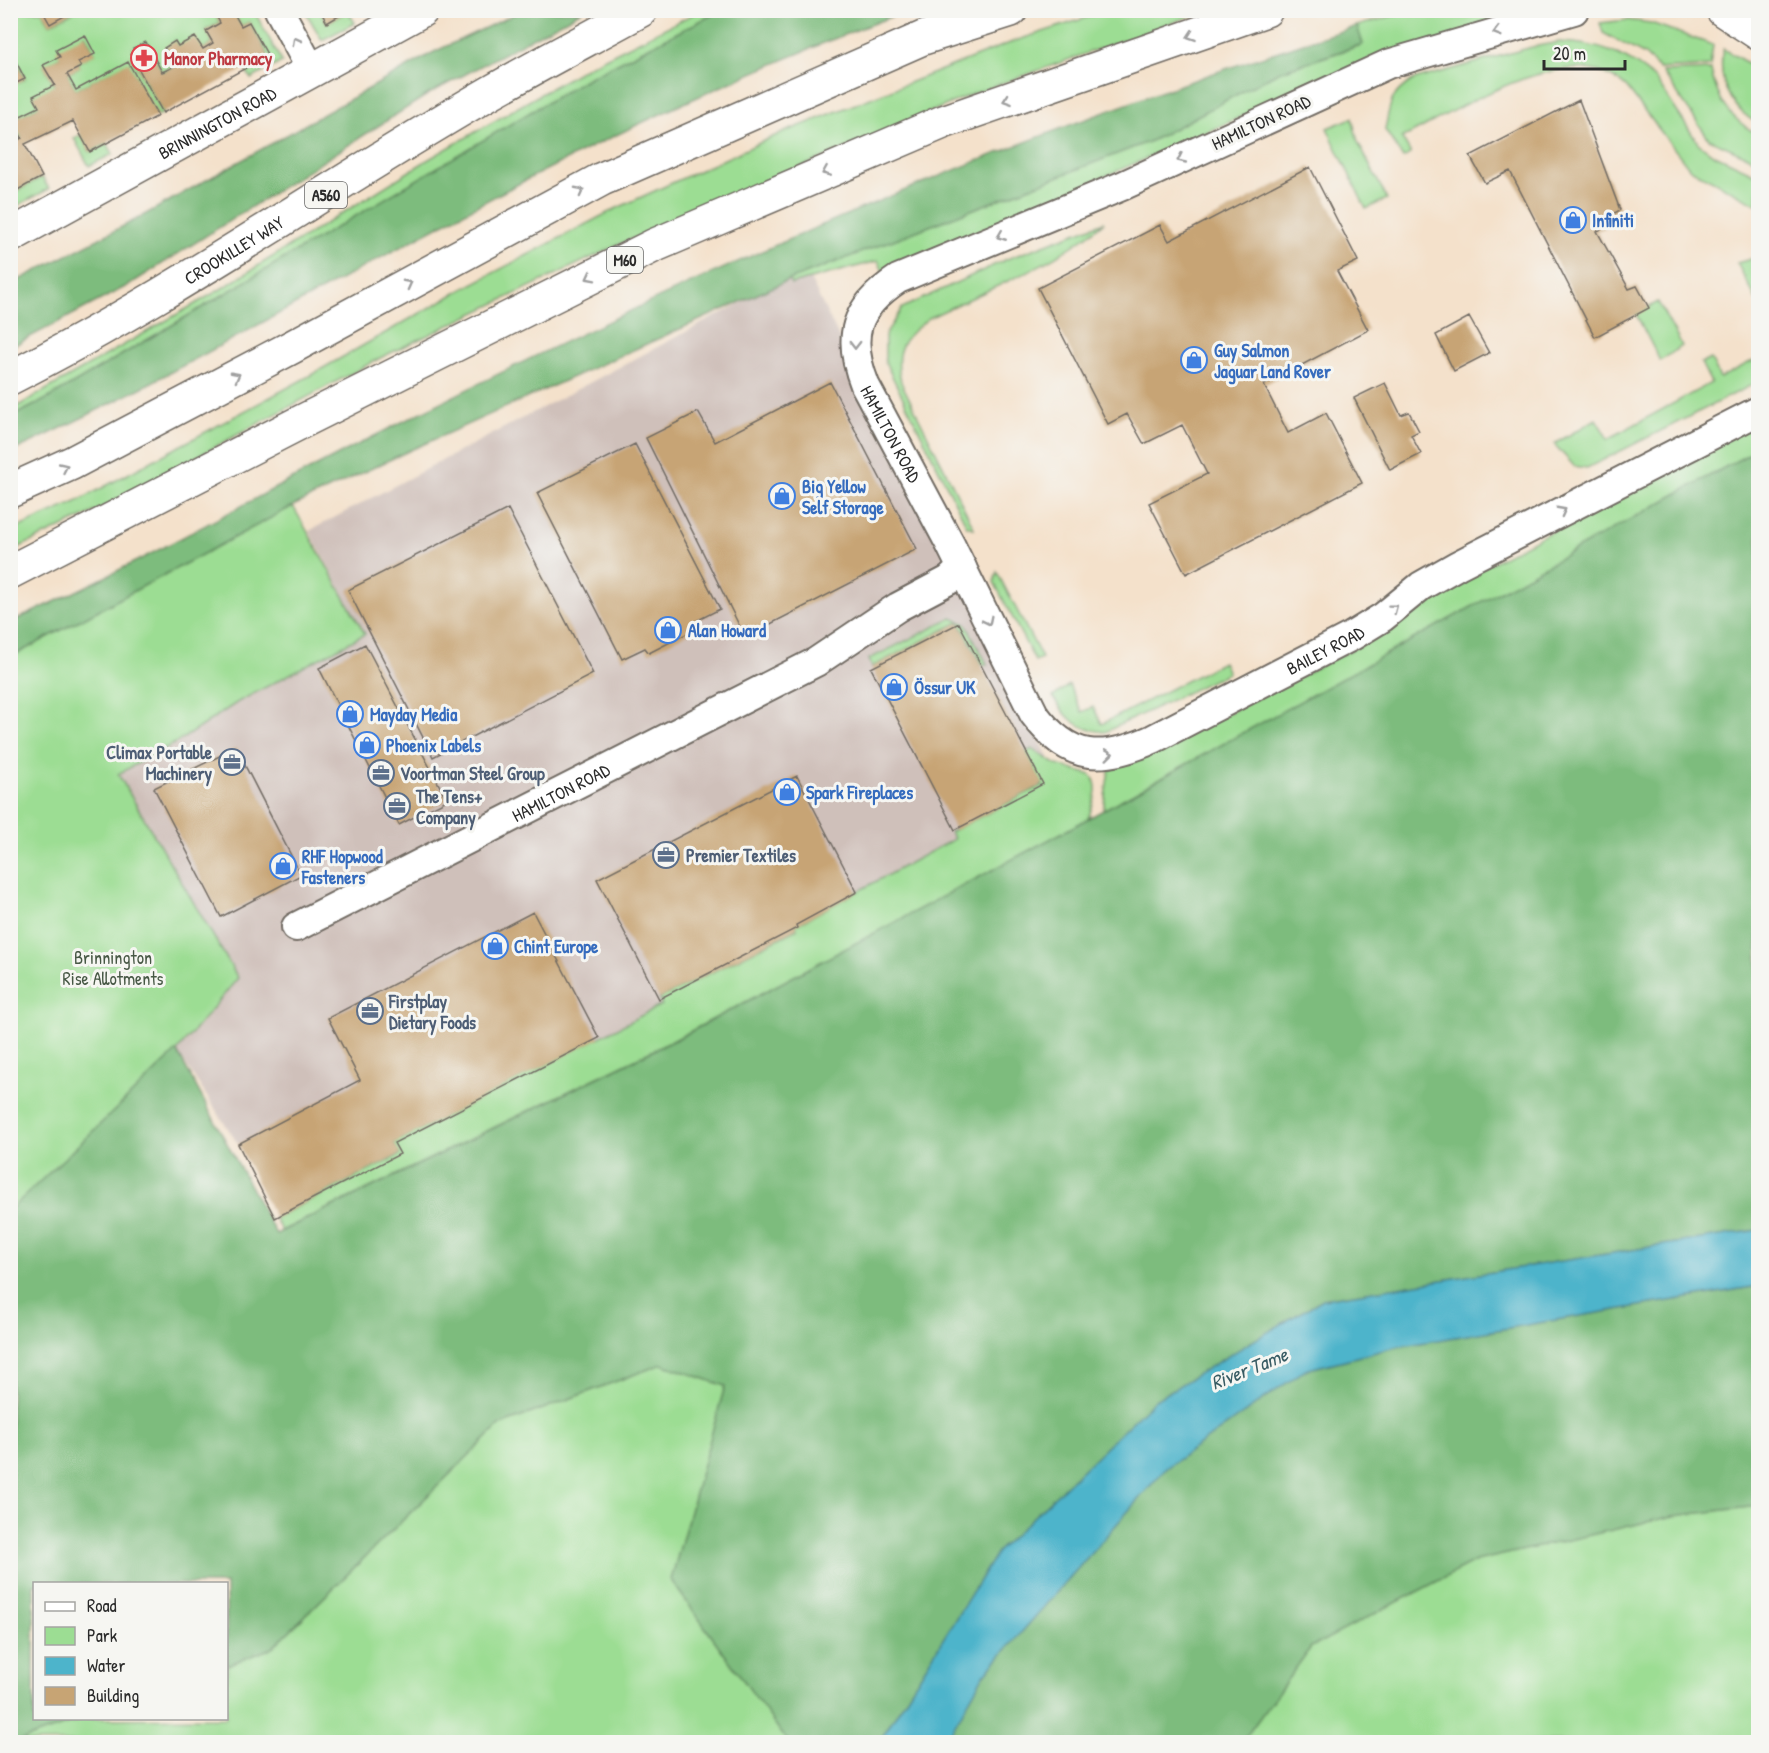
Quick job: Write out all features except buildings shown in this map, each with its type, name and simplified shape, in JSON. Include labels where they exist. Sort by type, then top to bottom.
[{"type":"main road","name":"BRINNINGTON ROAD","points":[[10,236],[422,10]]},
{"type":"main road","name":"CROOKILLEY WAY","points":[[10,378],[67,349],[195,276],[493,91],[641,10]]},
{"type":"main road","points":[[10,491],[72,463],[602,179],[923,38],[1011,10]]},
{"type":"main road","name":"M60","points":[[10,572],[291,427],[653,246],[943,122],[1266,10]]},
{"type":"main road","points":[[1723,10],[1758,33]]},
{"type":"street","points":[[279,10],[312,71]]},
{"type":"street","name":"HAMILTON ROAD","points":[[296,927],[816,662],[898,607],[949,580],[962,568],[865,385],[856,363],[854,341],[860,320],[874,296],[898,279],[1122,186],[1388,64],[1574,10]]},
{"type":"street","name":"BAILEY ROAD","points":[[962,568],[1034,714],[1046,730],[1064,745],[1079,752],[1104,755],[1120,752],[1153,739],[1352,636],[1383,617],[1421,586],[1458,565],[1758,411]]},
{"type":"shaded area","points":[[805,269],[1075,811],[290,1223],[177,1051],[211,1012],[118,774],[179,741],[238,702],[365,634],[309,531]]},
{"type":"green space","points":[[18,11],[42,11],[50,24],[75,11],[213,11],[220,23],[206,30],[213,43],[203,49],[178,46],[175,41],[175,65],[162,72],[146,42],[133,48],[136,53],[131,56],[163,113],[158,116],[128,63],[76,90],[67,74],[80,67],[78,62],[95,53],[85,35],[60,57],[44,66],[55,85],[39,107],[12,120],[22,138],[11,144],[11,86],[25,79],[11,50],[11,15]]},
{"type":"green space","points":[[232,11],[254,11],[282,62],[251,79],[245,69],[268,55],[249,22],[241,26]]},
{"type":"green space","points":[[305,11],[320,11],[327,23],[348,11],[355,23],[322,40]]},
{"type":"green space","points":[[521,11],[582,11],[427,95],[129,285],[11,347],[11,284],[137,219],[434,52]]},
{"type":"green space","points":[[699,11],[720,11],[586,79],[47,399],[11,417],[11,410],[221,289],[429,159],[589,66]]},
{"type":"green space","points":[[720,11],[906,11],[763,68],[576,155],[465,212],[207,353],[11,452],[11,417],[47,399],[586,79]]},
{"type":"green space","points":[[1107,11],[1205,11],[975,93],[620,244],[382,357],[92,513],[11,551],[10,531],[76,502],[311,375],[461,290],[613,210],[777,135],[1015,41]]},
{"type":"green space","points":[[1409,11],[1538,11],[1314,85],[884,273],[878,261],[791,284],[789,280],[1153,140],[1278,72],[1362,45],[1357,26]]},
{"type":"green space","points":[[1627,20],[1651,23],[1713,45],[1710,66],[1659,69],[1645,55],[1603,33],[1600,23]]},
{"type":"green space","points":[[1357,26],[1363,44],[1278,72],[1153,140],[789,280],[404,453],[293,506],[11,657],[11,622],[161,549],[406,420],[637,308],[755,254],[993,154],[1235,66]]},
{"type":"green space","points":[[1559,42],[1586,45],[1611,52],[1646,71],[1656,80],[1698,143],[1713,154],[1758,175],[1758,205],[1690,169],[1627,88],[1604,73],[1576,69],[1546,72],[1483,95],[1402,138],[1411,154],[1403,158],[1385,130],[1392,101],[1399,90],[1413,80],[1532,47]]},
{"type":"green space","points":[[1723,49],[1758,69],[1758,124],[1739,110],[1727,93],[1722,73]]},
{"type":"green space","points":[[1711,70],[1721,100],[1733,116],[1758,135],[1758,161],[1709,139],[1662,72]]},
{"type":"green space","points":[[1352,118],[1358,142],[1387,199],[1366,209],[1327,128]]},
{"type":"green space","points":[[81,135],[90,152],[107,143],[113,154],[89,166],[74,138]]},
{"type":"green space","points":[[42,177],[49,189],[11,209],[11,194]]},
{"type":"green space","points":[[1104,222],[1086,237],[1043,263],[929,318],[902,345],[898,361],[901,382],[974,528],[967,526],[885,362],[885,335],[902,308],[1007,259]]},
{"type":"green space","points":[[1758,257],[1758,303],[1737,263]]},
{"type":"green space","points":[[1658,302],[1682,346],[1660,361],[1636,314]]},
{"type":"green space","points":[[1758,358],[1758,382],[1587,468],[1574,466],[1554,444],[1596,419],[1608,439],[1711,383],[1701,363],[1711,359],[1720,378]]},
{"type":"green space","points":[[1758,423],[1758,449],[1103,810],[1109,770],[1164,746],[1386,632],[1426,597]]},
{"type":"green space","points":[[1758,449],[1758,1230],[1323,1299],[1155,1400],[998,1551],[879,1742],[788,1742],[671,1580],[725,1386],[662,1364],[500,1425],[272,1648],[228,1665],[228,1582],[33,1582],[33,1720],[79,1720],[17,1742],[11,1742],[11,1209],[177,1051],[276,1234],[675,1040],[1067,830]]},
{"type":"green space","name":"Brinnington Rise Allotments","points":[[293,506],[365,634],[238,702],[179,741],[118,774],[238,978],[177,1051],[11,1209],[11,657]]},
{"type":"green space","points":[[997,572],[1042,658],[1035,661],[994,582]]},
{"type":"green space","points":[[952,618],[966,624],[987,664],[983,665],[959,622],[872,667],[869,659]]},
{"type":"green space","points":[[1223,662],[1228,673],[1105,732],[1087,729],[1074,722],[1053,697],[1069,685],[1082,712],[1093,707],[1102,724]]},
{"type":"green space","points":[[1032,749],[1057,765],[1091,775],[1096,791],[1088,819],[674,1040],[281,1231],[275,1218],[400,1155],[394,1143],[662,1005],[659,999],[797,929],[796,925],[954,839],[950,832],[1043,785],[1026,752]]},
{"type":"green space","points":[[1758,1286],[1758,1506],[1673,1516],[1476,1561],[1311,1647],[1242,1742],[945,1742],[983,1676],[1166,1468],[1305,1370],[1396,1347]]},
{"type":"green space","points":[[662,1364],[725,1386],[671,1580],[788,1742],[17,1742],[79,1720],[228,1720],[228,1665],[272,1648],[500,1425]]},
{"type":"green space","points":[[1758,1506],[1758,1742],[1242,1742],[1311,1647],[1476,1561],[1673,1516]]},
{"type":"water","name":"River Tame","points":[[1758,1230],[1758,1286],[1396,1347],[1305,1370],[1166,1468],[983,1676],[945,1742],[879,1742],[997,1552],[1155,1400],[1323,1299]]},
{"type":"place","name":"Manor Pharmacy","points":[[144,58]]},
{"type":"place","name":"Infiniti","points":[[1573,220]]},
{"type":"place","name":"Guy Salmon Jaguar Land Rover","points":[[1194,360]]},
{"type":"place","name":"Big Yellow Self Storage","points":[[782,496]]},
{"type":"place","name":"Alan Howard","points":[[668,630]]},
{"type":"place","name":"Össur UK","points":[[894,687]]},
{"type":"place","name":"Mayday Media","points":[[350,714]]},
{"type":"place","name":"Phoenix Labels","points":[[367,745]]},
{"type":"place","name":"Climax Portable Machinery","points":[[232,762]]},
{"type":"place","name":"Voortman Steel Group","points":[[381,773]]},
{"type":"place","name":"Spark Fireplaces","points":[[787,792]]},
{"type":"place","name":"The Tens+ Company","points":[[397,806]]},
{"type":"place","name":"Premier Textiles","points":[[666,855]]},
{"type":"place","name":"RHF Hopwood Fasteners","points":[[283,866]]},
{"type":"place","name":"Chint Europe","points":[[495,946]]},
{"type":"place","name":"Firstplay Dietary Foods","points":[[370,1011]]}]
